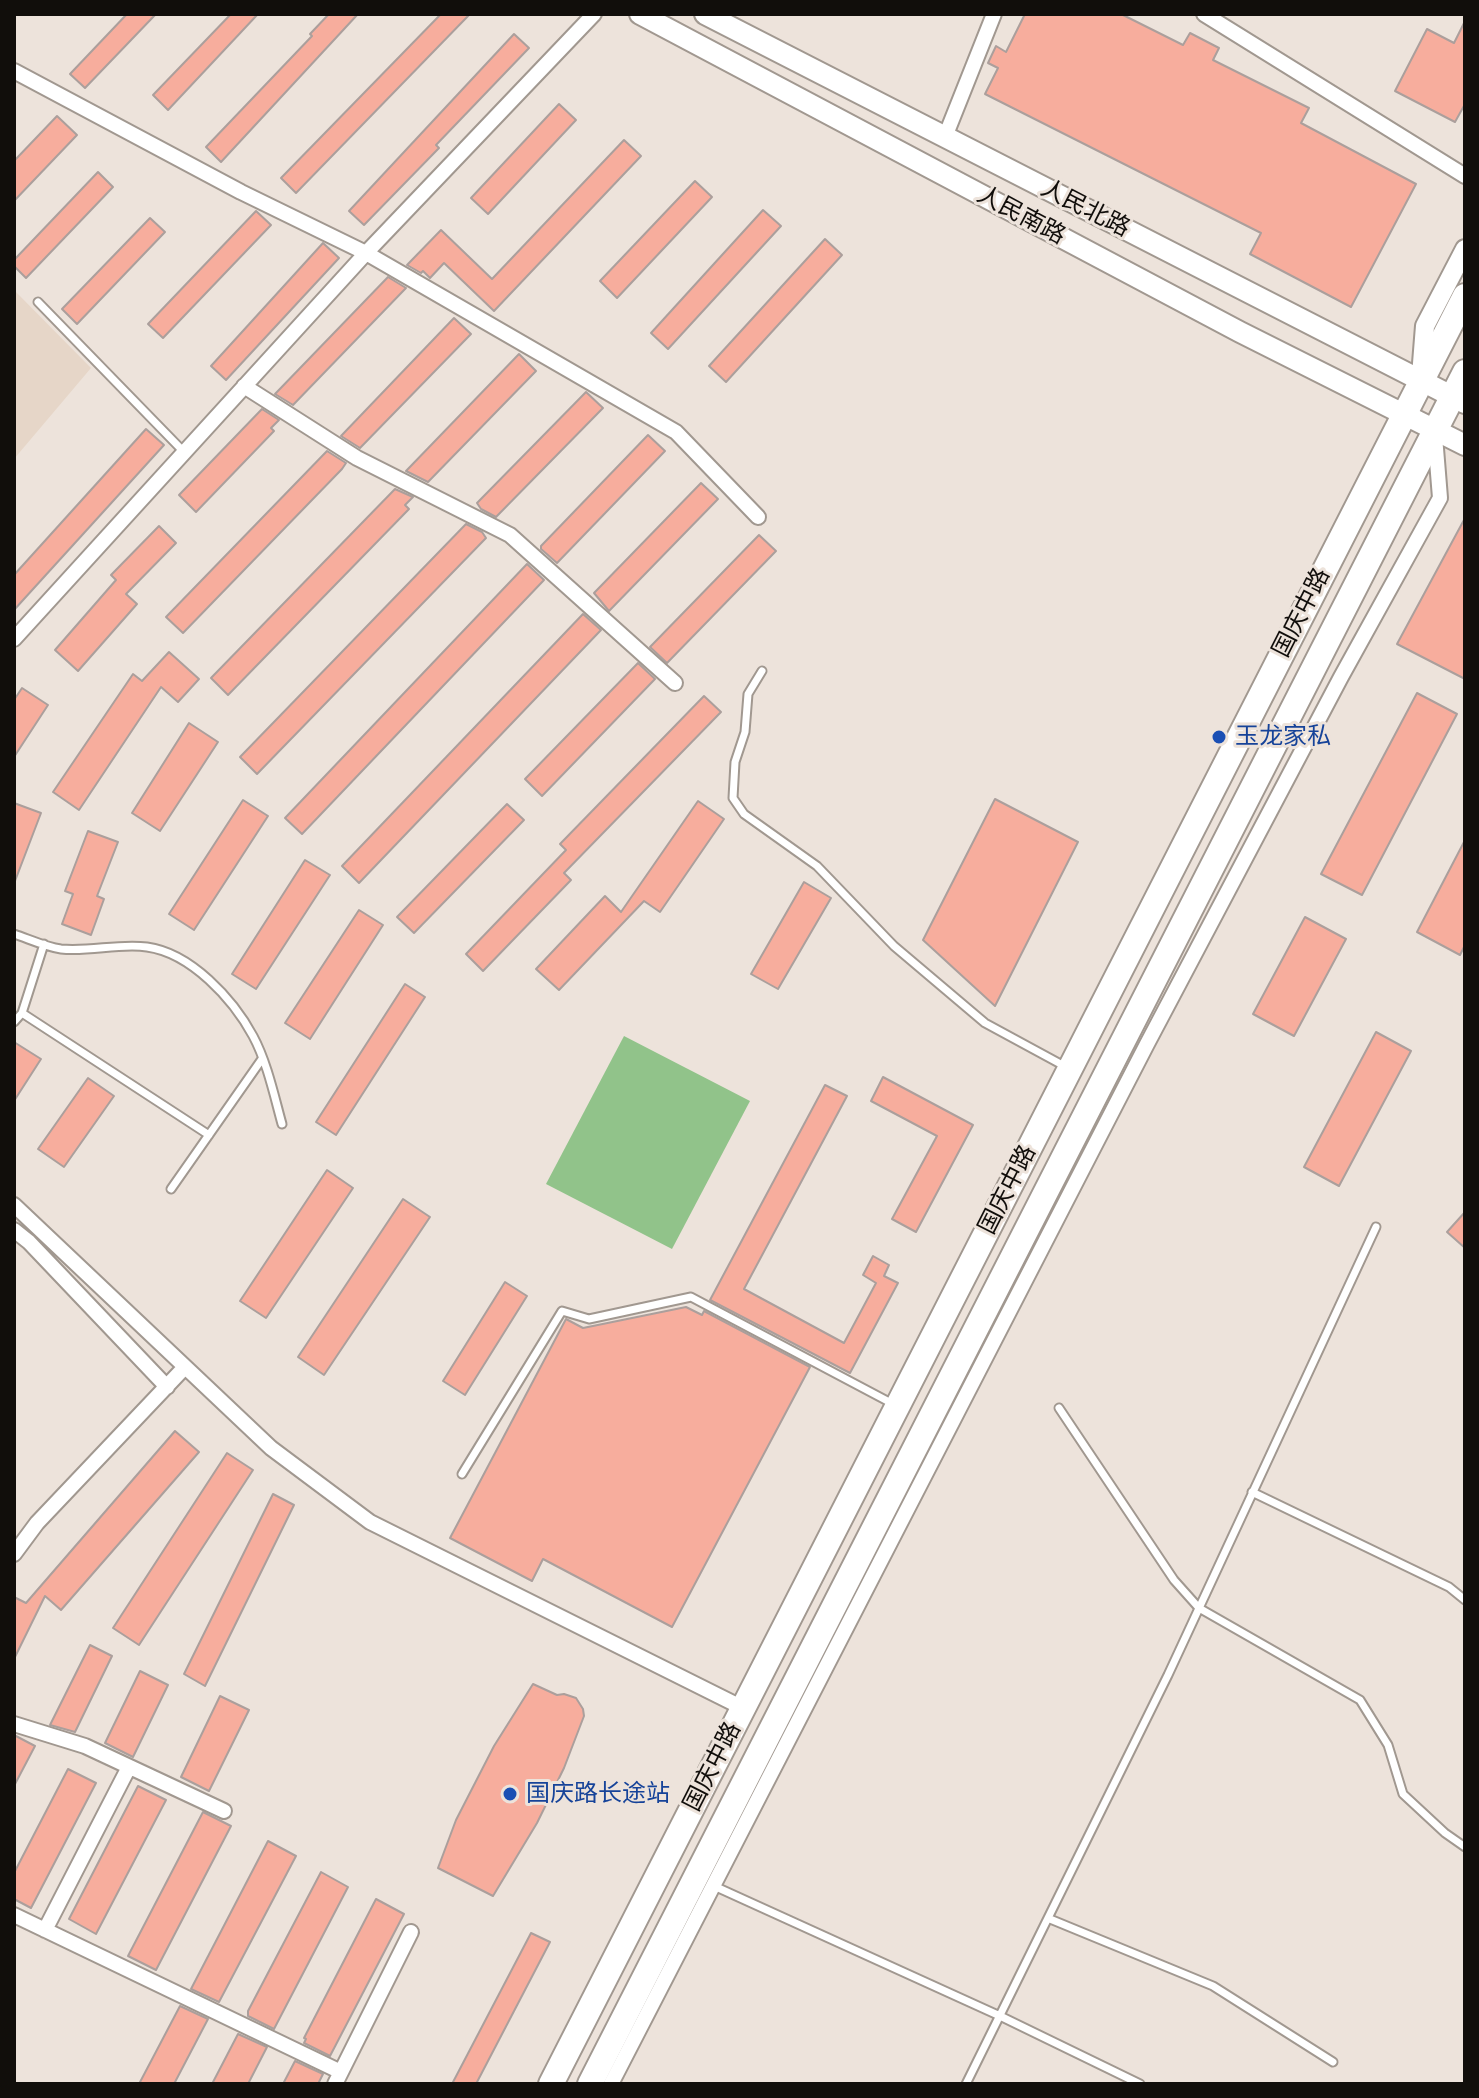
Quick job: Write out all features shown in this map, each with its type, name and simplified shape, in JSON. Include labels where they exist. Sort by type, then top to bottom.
[{"type":"main road","name":"人民南路","points":[[640,14],[1240,332],[1404,414]]},
{"type":"main road","name":"人民北路","points":[[705,14],[1420,382],[1461,395]]},
{"type":"main road","name":"国庆中路","points":[[551,2084],[1465,296]]},
{"type":"main road","name":"国庆中路","points":[[590,2084],[1435,430],[1461,395],[1465,372]]},
{"type":"main road","points":[[1404,414],[1465,445]]},
{"type":"street","points":[[14,639],[366,253],[594,14]]},
{"type":"street","points":[[945,137],[994,14]]},
{"type":"street","points":[[1204,14],[1465,176]]},
{"type":"street","points":[[14,71],[241,192],[366,253],[676,432],[758,517]]},
{"type":"street","points":[[1420,382],[1425,326],[1465,249]]},
{"type":"street","points":[[244,386],[357,458],[510,535],[675,683]]},
{"type":"street","points":[[611,2084],[1147,1044],[1333,691],[1440,498],[1435,430]]},
{"type":"street","points":[[14,1205],[271,1448],[370,1522],[743,1708]]},
{"type":"street","points":[[14,1230],[167,1387]]},
{"type":"street","points":[[14,1554],[37,1523],[184,1368]]},
{"type":"street","points":[[14,1724],[85,1746],[224,1811]]},
{"type":"street","points":[[45,1930],[129,1767]]},
{"type":"street","points":[[14,1915],[338,2078],[411,1932]]},
{"type":"lane","points":[[38,302],[184,452]]},
{"type":"lane","points":[[762,671],[748,694],[745,732],[735,762],[733,798],[744,814],[817,866],[894,946],[985,1023],[1070,1069]]},
{"type":"lane","points":[[14,934],[60,949],[150,947],[184,961],[210,980],[231,1002],[254,1037],[282,1124]]},
{"type":"lane","points":[[14,1022],[22,1013],[44,944]]},
{"type":"lane","points":[[22,1013],[209,1135]]},
{"type":"lane","points":[[171,1189],[262,1059]]},
{"type":"lane","points":[[966,2084],[1050,1919],[1199,1608],[1376,1227]]},
{"type":"lane","points":[[462,1474],[562,1311],[589,1319],[691,1297],[897,1406]]},
{"type":"lane","points":[[1059,1408],[1174,1580],[1199,1608],[1360,1700],[1388,1745],[1403,1794],[1465,1847]]},
{"type":"lane","points":[[1252,1492],[1449,1587],[1465,1600]]},
{"type":"lane","points":[[714,1886],[1000,2016],[1140,2084]]},
{"type":"lane","points":[[1050,1919],[1213,1986],[1333,2062]]},
{"type":"shaded area","points":[[14,290],[91,368],[14,459]]},
{"type":"green space","points":[[624,1036],[750,1101],[672,1249],[546,1184]]},
{"type":"building","points":[[127,14],[156,14],[85,88],[70,74]]},
{"type":"building","points":[[231,14],[258,14],[168,110],[153,95]]},
{"type":"building","points":[[329,14],[358,14],[221,162],[206,147],[312,36],[310,34]]},
{"type":"building","points":[[441,14],[470,14],[296,193],[281,178]]},
{"type":"building","points":[[1025,14],[1121,14],[1183,45],[1190,33],[1219,48],[1213,60],[1309,108],[1301,123],[1416,184],[1351,307],[1250,254],[1261,233],[985,94],[998,68],[988,63],[996,46],[1006,52]]},
{"type":"building","points":[[1465,21],[1465,104],[1455,122],[1395,91],[1427,29],[1454,43]]},
{"type":"building","points":[[514,34],[529,48],[364,225],[349,211]]},
{"type":"building","points":[[559,104],[576,120],[488,214],[471,198]]},
{"type":"building","points":[[57,116],[77,135],[14,201],[14,161]]},
{"type":"building","points":[[624,140],[641,156],[494,311],[444,263],[430,278],[423,271],[421,273],[407,265],[441,230],[492,279]]},
{"type":"building","points":[[98,172],[113,187],[26,278],[14,266],[14,260]]},
{"type":"building","points":[[695,181],[712,197],[617,298],[600,281]]},
{"type":"building","points":[[763,210],[781,226],[668,349],[651,333]]},
{"type":"building","points":[[256,211],[271,225],[163,338],[148,324]]},
{"type":"building","points":[[150,218],[165,232],[77,324],[62,309]]},
{"type":"building","points":[[825,239],[842,255],[726,382],[709,366]]},
{"type":"building","points":[[323,243],[339,258],[226,380],[211,366]]},
{"type":"building","points":[[388,277],[406,288],[293,405],[275,394]]},
{"type":"building","points":[[454,318],[471,334],[360,448],[341,436]]},
{"type":"building","points":[[519,354],[536,371],[428,482],[406,471]]},
{"type":"building","points":[[586,392],[603,408],[496,517],[481,509],[477,503]]},
{"type":"building","points":[[262,409],[279,420],[271,428],[274,431],[196,512],[179,495]]},
{"type":"building","points":[[146,429],[164,445],[14,610],[14,575]]},
{"type":"building","points":[[648,435],[665,451],[557,563],[541,546]]},
{"type":"building","points":[[327,451],[346,463],[342,469],[183,633],[166,617]]},
{"type":"building","points":[[701,483],[718,499],[609,611],[594,593]]},
{"type":"building","points":[[395,489],[413,497],[405,505],[409,509],[228,695],[211,678]]},
{"type":"building","points":[[1465,518],[1465,679],[1397,644]]},
{"type":"building","points":[[466,524],[482,532],[486,538],[257,774],[240,757]]},
{"type":"building","points":[[159,526],[176,543],[126,594],[137,604],[78,671],[55,650],[116,580],[111,575]]},
{"type":"building","points":[[759,535],[776,551],[667,663],[650,647]]},
{"type":"building","points":[[527,564],[544,580],[302,834],[285,818]]},
{"type":"building","points":[[583,614],[601,630],[359,883],[342,866]]},
{"type":"building","points":[[169,652],[199,679],[178,702],[161,687],[79,810],[53,792],[133,674],[142,681]]},
{"type":"building","points":[[638,663],[655,679],[542,796],[525,779]]},
{"type":"building","points":[[22,688],[48,705],[14,757],[14,700]]},
{"type":"building","points":[[1417,693],[1457,714],[1362,895],[1321,874]]},
{"type":"building","points":[[704,696],[721,712],[564,873],[571,880],[483,971],[466,954],[566,850],[560,844]]},
{"type":"building","points":[[189,723],[218,742],[160,831],[132,813]]},
{"type":"building","points":[[995,799],[1078,842],[995,1006],[923,940]]},
{"type":"building","points":[[243,800],[268,816],[194,930],[169,914]]},
{"type":"building","points":[[698,801],[724,819],[660,912],[644,901],[559,990],[536,969],[605,896],[621,912]]},
{"type":"building","points":[[14,803],[41,813],[15,881],[14,881]]},
{"type":"building","points":[[507,804],[524,820],[414,933],[397,917]]},
{"type":"building","points":[[88,831],[118,842],[97,896],[104,899],[91,935],[62,924],[73,894],[65,891]]},
{"type":"building","points":[[1465,840],[1465,945],[1460,955],[1417,932]]},
{"type":"building","points":[[305,860],[330,875],[256,989],[232,974]]},
{"type":"building","points":[[804,882],[831,898],[778,989],[751,974]]},
{"type":"building","points":[[359,910],[383,925],[310,1039],[285,1023]]},
{"type":"building","points":[[1305,917],[1346,939],[1294,1036],[1253,1014]]},
{"type":"building","points":[[405,984],[425,997],[336,1135],[316,1122]]},
{"type":"building","points":[[1376,1032],[1411,1051],[1339,1186],[1304,1167]]},
{"type":"building","points":[[14,1042],[41,1059],[14,1101]]},
{"type":"building","points":[[883,1077],[973,1125],[916,1232],[892,1219],[937,1136],[871,1101]]},
{"type":"building","points":[[88,1078],[114,1096],[64,1167],[38,1149]]},
{"type":"building","points":[[825,1085],[847,1096],[744,1289],[844,1343],[876,1283],[863,1275],[873,1256],[889,1265],[884,1276],[898,1283],[850,1373],[710,1300]]},
{"type":"building","points":[[327,1170],[353,1188],[266,1318],[240,1301]]},
{"type":"building","points":[[403,1199],[430,1217],[324,1375],[298,1357]]},
{"type":"building","points":[[1465,1212],[1465,1248],[1447,1232]]},
{"type":"building","points":[[505,1282],[527,1296],[465,1395],[443,1381]]},
{"type":"building","points":[[686,1307],[702,1315],[704,1311],[810,1367],[672,1627],[543,1559],[532,1581],[450,1538],[566,1319],[583,1328]]},
{"type":"building","points":[[175,1431],[199,1452],[61,1610],[45,1596],[14,1659],[14,1597],[26,1603]]},
{"type":"building","points":[[227,1453],[253,1470],[139,1645],[113,1628]]},
{"type":"building","points":[[273,1494],[294,1505],[205,1686],[184,1674]]},
{"type":"building","points":[[90,1645],[112,1656],[75,1732],[50,1725]]},
{"type":"building","points":[[140,1671],[168,1685],[133,1757],[105,1743]]},
{"type":"building","name":"国庆路长途站","points":[[533,1684],[557,1695],[576,1698],[584,1716],[564,1768],[537,1823],[493,1896],[438,1868],[456,1820],[494,1746]]},
{"type":"building","points":[[220,1696],[249,1710],[209,1791],[181,1777]]},
{"type":"building","points":[[14,1735],[35,1746],[14,1786]]},
{"type":"building","points":[[68,1769],[96,1783],[31,1908],[14,1899],[14,1873]]},
{"type":"building","points":[[138,1786],[166,1800],[96,1934],[69,1919]]},
{"type":"building","points":[[203,1812],[231,1826],[156,1970],[128,1956]]},
{"type":"building","points":[[268,1841],[296,1856],[219,2002],[191,1989]]},
{"type":"building","points":[[321,1872],[348,1887],[274,2029],[248,2016],[248,2011]]},
{"type":"building","points":[[376,1899],[404,1914],[330,2056],[304,2043],[304,2038]]},
{"type":"building","points":[[531,1933],[550,1942],[476,2084],[452,2084]]},
{"type":"building","points":[[180,2006],[208,2019],[174,2084],[139,2084]]},
{"type":"building","points":[[238,2034],[267,2047],[248,2084],[212,2084]]},
{"type":"building","points":[[295,2061],[323,2074],[318,2084],[283,2084]]},
{"type":"place","name":"玉龙家私","points":[[1219,737]]},
{"type":"place","name":"国庆路长途站","points":[[510,1794]]}]
